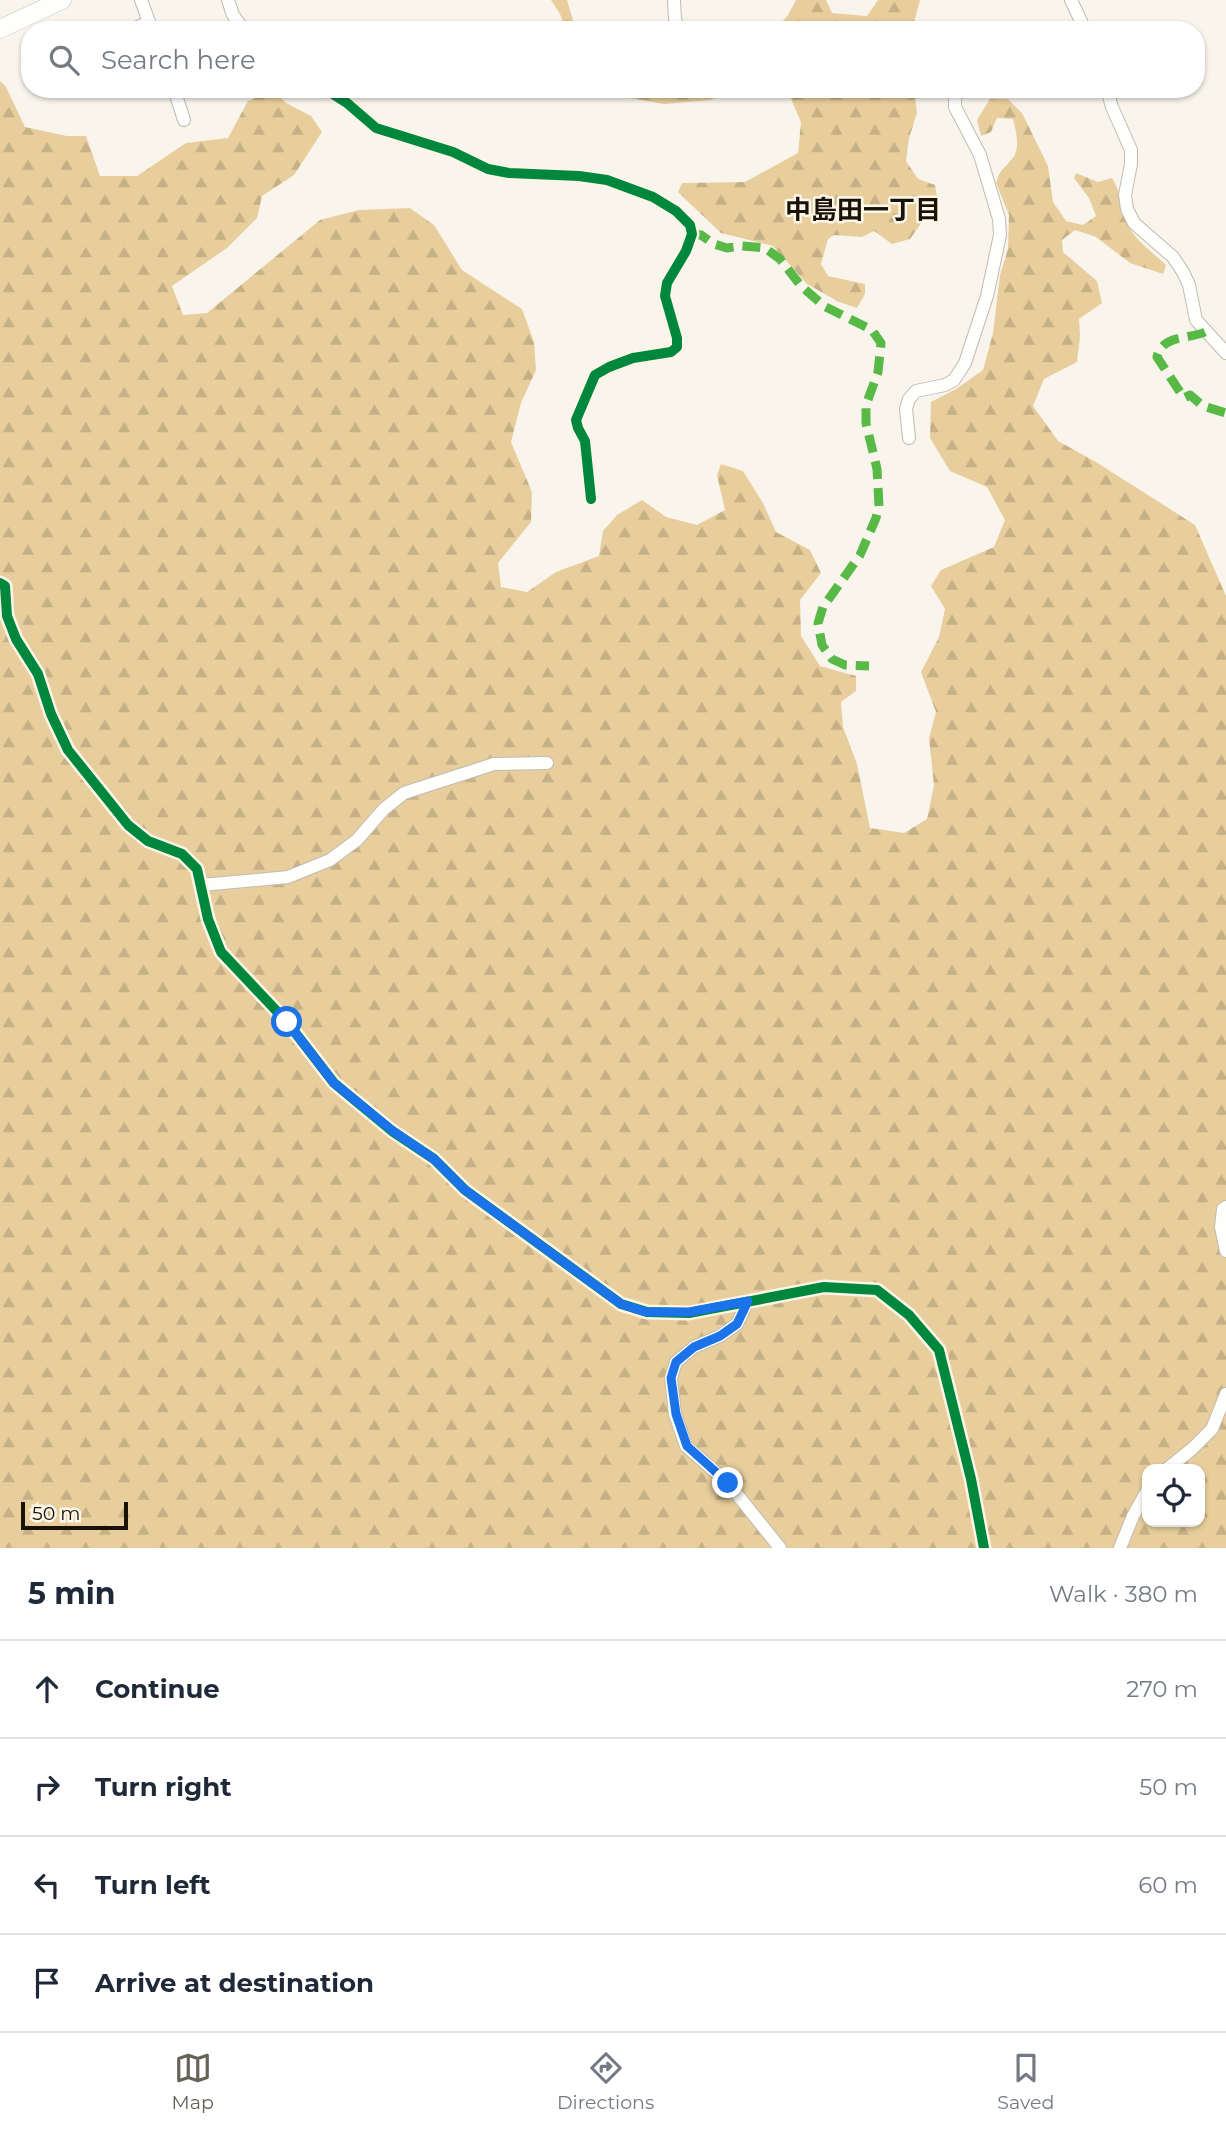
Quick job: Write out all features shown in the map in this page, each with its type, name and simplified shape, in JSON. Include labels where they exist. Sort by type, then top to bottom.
[{"type":"main road","points":[[0,29],[62,0]]},
{"type":"street","points":[[141,0],[149,21]]},
{"type":"street","points":[[228,0],[237,21]]},
{"type":"street","points":[[674,0],[677,21]]},
{"type":"street","points":[[1071,0],[1079,21]]},
{"type":"street","points":[[177,98],[184,120]]},
{"type":"street","points":[[339,98],[376,128],[391,134],[453,152],[488,169],[607,180],[653,197],[676,211],[690,225],[692,234],[686,251],[667,283],[665,296],[677,347],[671,352],[633,358],[595,375],[576,420],[585,441],[591,499]]},
{"type":"street","points":[[909,438],[906,409],[909,399],[916,391],[945,385],[954,380],[965,363],[987,296],[1000,235],[999,219],[980,155],[955,107],[955,98]]},
{"type":"street","points":[[1110,98],[1131,150],[1125,195],[1127,209],[1134,223],[1172,257],[1183,272],[1189,285],[1196,320],[1226,353]]},
{"type":"street","points":[[0,583],[5,586],[7,616],[16,639],[38,674],[51,714],[68,750],[128,825],[148,841],[182,854],[197,869],[208,919],[221,953],[287,1022],[334,1083],[393,1131],[434,1159],[465,1190],[621,1304],[646,1312],[689,1312],[824,1287],[877,1290],[909,1315],[939,1350],[971,1479],[984,1548]]},
{"type":"street","points":[[202,885],[288,877],[330,860],[404,793],[494,764],[547,764]]},
{"type":"street","points":[[1226,1207],[1223,1209],[1221,1227],[1226,1251]]},
{"type":"street","points":[[748,1301],[737,1324],[685,1354],[676,1362],[671,1378],[676,1414],[687,1446],[728,1483],[780,1548]]},
{"type":"street","points":[[1173,1464],[1212,1429],[1226,1394]]},
{"type":"street","points":[[1120,1548],[1142,1500]]},
{"type":"green space","points":[[551,0],[567,0],[573,21],[563,21]]},
{"type":"green space","points":[[796,0],[826,0],[832,13],[867,16],[878,0],[920,0],[914,21],[783,21]]},
{"type":"green space","points":[[0,81],[6,87],[25,127],[67,136],[86,136],[100,176],[137,176],[186,143],[228,138],[248,101],[255,98],[281,98],[311,116],[322,132],[294,175],[262,196],[257,218],[227,248],[172,286],[183,315],[207,313],[320,220],[359,210],[410,208],[434,225],[462,270],[522,309],[534,342],[536,370],[521,403],[511,442],[532,492],[531,522],[498,563],[501,587],[527,592],[556,572],[599,556],[603,531],[617,515],[642,500],[666,517],[697,525],[725,510],[717,475],[721,464],[743,471],[763,503],[776,532],[810,550],[821,573],[800,600],[801,636],[820,666],[856,676],[856,691],[841,702],[843,727],[857,764],[870,828],[904,833],[927,819],[934,785],[929,738],[936,712],[921,672],[939,637],[945,609],[931,586],[941,570],[994,547],[1005,520],[987,487],[950,471],[930,438],[931,402],[983,370],[993,333],[1000,275],[1008,249],[1009,215],[996,183],[1015,155],[1017,140],[1013,119],[997,118],[991,132],[981,136],[977,120],[990,99],[1008,99],[1022,113],[1048,166],[1053,202],[1066,221],[1083,225],[1096,216],[1089,198],[1074,178],[1076,173],[1098,182],[1112,178],[1131,230],[1141,243],[1166,265],[1163,274],[1130,263],[1096,237],[1075,230],[1062,240],[1063,252],[1097,281],[1102,303],[1079,319],[1077,362],[1044,379],[1033,406],[1058,441],[1195,525],[1226,596],[1226,1548],[0,1548]]},
{"type":"green space","points":[[630,98],[715,98],[711,100],[664,104]]},
{"type":"green space","points":[[791,98],[915,98],[917,113],[909,138],[906,161],[918,179],[935,185],[938,203],[910,239],[892,244],[874,231],[862,237],[834,235],[828,239],[821,264],[828,276],[865,284],[865,294],[857,308],[839,302],[807,284],[773,246],[721,233],[678,192],[682,183],[745,182],[798,153],[801,122]]},
{"type":"marked path","points":[[692,234],[701,235],[714,244],[727,248],[765,248],[780,259],[801,286],[824,306],[872,330],[881,343],[878,372],[866,405],[866,423],[877,469],[879,506],[860,555],[823,607],[818,623],[822,645],[832,659],[845,665],[869,666]]},
{"type":"marked path","points":[[1205,332],[1170,341],[1164,345],[1157,357],[1184,398],[1190,395],[1203,406],[1226,413]]},
{"type":"cycle path","points":[[339,98],[376,128],[453,152],[488,169],[607,180],[653,197],[676,211],[690,225],[692,234],[686,251],[667,283],[665,296],[677,347],[671,352],[633,358],[595,375],[576,420],[585,441],[591,499]]},
{"type":"cycle path","points":[[0,583],[5,586],[7,616],[16,639],[38,674],[51,714],[68,750],[128,825],[148,841],[182,854],[197,869],[208,919],[221,952],[287,1022],[334,1083],[392,1131],[434,1159],[465,1190],[621,1304],[647,1312],[689,1313],[824,1287],[877,1290],[909,1315],[939,1350],[971,1479],[984,1548]]},
{"type":"district","name":"中島田一丁目","points":[[863,210]]},
{"type":"route","points":[[287,1022],[334,1083],[393,1131],[434,1159],[465,1190],[621,1304],[646,1312],[689,1312],[748,1301],[737,1324],[720,1336],[694,1347],[676,1362],[671,1378],[676,1414],[687,1446],[728,1483]]}]
